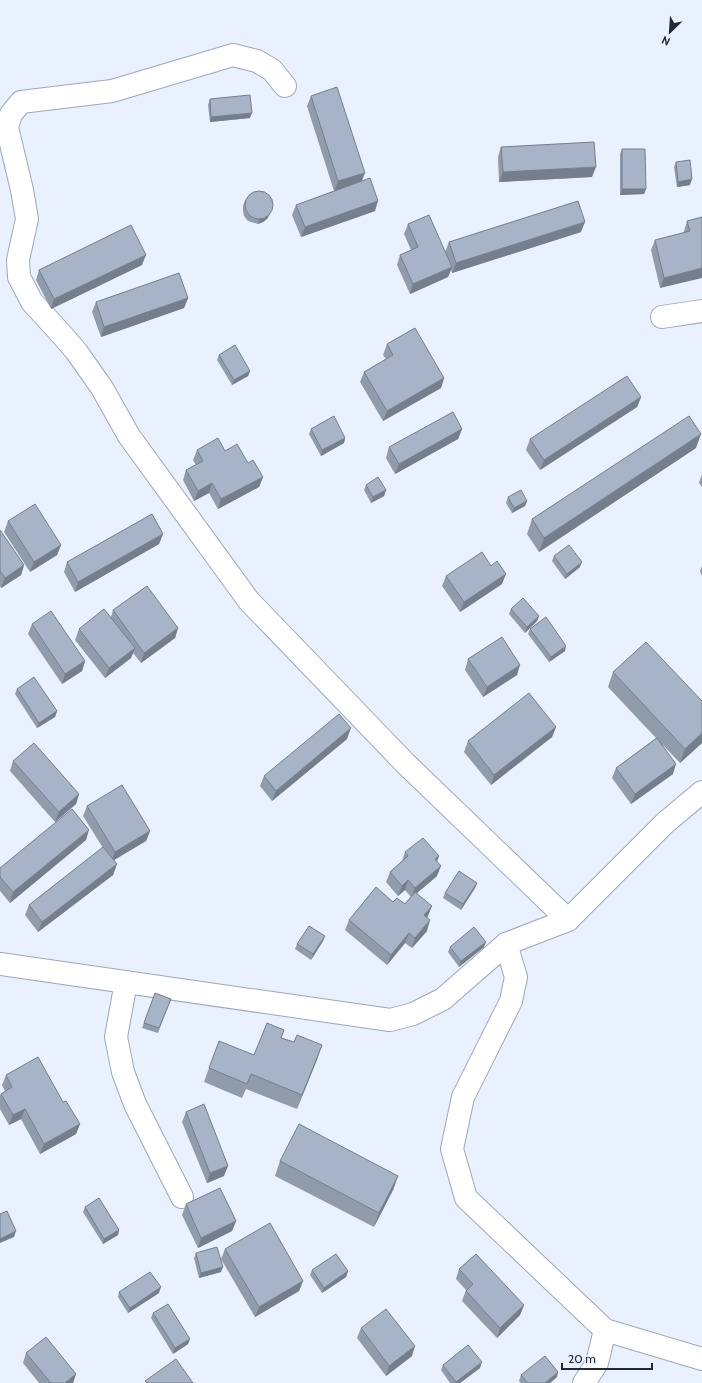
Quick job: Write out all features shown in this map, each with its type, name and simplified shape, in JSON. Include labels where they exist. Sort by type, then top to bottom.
[{"type":"street","points":[[285,86],[272,70],[257,61],[233,55],[112,91],[21,102],[12,114],[7,127],[27,218],[18,260],[19,277],[32,302],[76,351],[102,388],[129,436],[249,601],[405,763],[568,920]]},
{"type":"street","points":[[662,317],[702,311]]},
{"type":"street","points":[[0,964],[390,1020],[413,1014],[443,999],[506,944],[568,920],[665,823],[702,792]]},
{"type":"street","points":[[506,944],[516,977],[510,1002],[463,1098],[452,1149],[466,1198],[605,1330],[702,1359]]},
{"type":"street","points":[[126,982],[116,1037],[123,1072],[135,1104],[182,1197]]},
{"type":"street","points":[[584,1383],[597,1363],[605,1330]]},
{"type":"building","points":[[337,87],[365,173],[338,181],[311,96]]},
{"type":"building","points":[[250,95],[252,113],[211,117],[210,99]]},
{"type":"building","points":[[594,142],[596,167],[503,172],[501,147]]},
{"type":"building","points":[[622,149],[645,149],[646,189],[622,189]]},
{"type":"building","points":[[690,160],[692,179],[678,182],[676,162]]},
{"type":"building","points":[[370,178],[378,201],[305,227],[296,205]]},
{"type":"building","points":[[259,191],[269,195],[273,205],[269,215],[259,219],[249,215],[245,205],[249,195]]},
{"type":"building","points":[[578,201],[585,222],[456,263],[449,242]]},
{"type":"building","points":[[429,215],[452,267],[413,284],[400,255],[418,247],[408,224]]},
{"type":"building","points":[[702,217],[702,268],[664,278],[655,240],[690,231],[687,221]]},
{"type":"building","points":[[131,225],[146,255],[54,299],[39,270]]},
{"type":"building","points":[[179,273],[188,298],[104,327],[96,302]]},
{"type":"building","points":[[415,328],[444,378],[387,411],[364,372],[393,355],[387,344]]},
{"type":"building","points":[[235,345],[250,371],[234,380],[219,355]]},
{"type":"building","points":[[627,376],[641,397],[544,460],[530,439]]},
{"type":"building","points":[[453,412],[462,429],[399,464],[389,447]]},
{"type":"building","points":[[334,416],[345,438],[322,450],[311,429]]},
{"type":"building","points":[[689,416],[701,434],[544,538],[532,519]]},
{"type":"building","points":[[218,438],[225,451],[237,444],[248,463],[253,460],[263,477],[221,499],[212,483],[198,491],[186,470],[203,461],[197,450]]},
{"type":"building","points":[[378,477],[386,490],[373,497],[366,485]]},
{"type":"building","points":[[521,490],[527,501],[514,508],[508,497]]},
{"type":"building","points":[[35,504],[61,545],[34,562],[8,521]]},
{"type":"building","points":[[152,514],[163,534],[78,582],[67,562]]},
{"type":"building","points":[[0,530],[24,565],[5,578],[0,571]]},
{"type":"building","points":[[569,545],[582,562],[567,574],[554,556]]},
{"type":"building","points":[[482,552],[491,566],[497,561],[506,574],[464,602],[446,576]]},
{"type":"building","points":[[147,586],[178,628],[144,653],[113,610]]},
{"type":"building","points":[[523,598],[539,616],[527,627],[511,609]]},
{"type":"building","points":[[104,609],[135,648],[109,668],[79,629]]},
{"type":"building","points":[[51,611],[85,661],[65,674],[32,624]]},
{"type":"building","points":[[546,617],[566,646],[551,657],[530,629]]},
{"type":"building","points":[[502,637],[520,665],[487,687],[468,659]]},
{"type":"building","points":[[646,642],[702,701],[702,733],[685,749],[613,672]]},
{"type":"building","points":[[34,677],[57,711],[39,723],[17,689]]},
{"type":"building","points":[[529,693],[556,727],[494,775],[468,741]]},
{"type":"building","points":[[339,714],[351,728],[276,791],[264,776]]},
{"type":"building","points":[[657,738],[676,764],[635,794],[616,768]]},
{"type":"building","points":[[34,743],[79,794],[59,812],[13,761]]},
{"type":"building","points":[[122,785],[150,831],[115,852],[87,806]]},
{"type":"building","points":[[72,809],[89,830],[13,892],[0,877],[0,868]]},
{"type":"building","points":[[423,838],[439,856],[435,859],[441,866],[415,888],[408,880],[402,886],[390,872],[408,856],[405,852]]},
{"type":"building","points":[[103,847],[117,864],[42,922],[29,905]]},
{"type":"building","points":[[459,871],[477,883],[463,904],[445,893]]},
{"type":"building","points":[[376,887],[393,902],[397,898],[405,904],[415,892],[432,906],[424,915],[430,920],[415,938],[409,933],[391,955],[349,920]]},
{"type":"building","points":[[309,926],[325,936],[313,954],[297,944]]},
{"type":"building","points":[[474,927],[486,942],[461,961],[450,947]]},
{"type":"building","points":[[155,993],[171,999],[159,1028],[144,1023]]},
{"type":"building","points":[[267,1023],[284,1030],[281,1038],[294,1042],[297,1035],[322,1045],[302,1095],[251,1074],[247,1084],[209,1068],[219,1041],[254,1055]]},
{"type":"building","points":[[38,1057],[63,1102],[66,1101],[80,1124],[44,1144],[25,1109],[13,1115],[1,1094],[12,1087],[6,1075]]},
{"type":"building","points":[[204,1104],[228,1166],[210,1173],[186,1112]]},
{"type":"building","points":[[299,1124],[398,1176],[379,1213],[280,1161]]},
{"type":"building","points":[[220,1188],[236,1221],[201,1238],[186,1204]]},
{"type":"building","points":[[99,1198],[119,1230],[104,1239],[85,1207]]},
{"type":"building","points":[[7,1211],[16,1231],[0,1239],[0,1214]]},
{"type":"building","points":[[270,1223],[303,1281],[259,1307],[225,1249]]},
{"type":"building","points":[[217,1247],[223,1267],[201,1273],[196,1253]]},
{"type":"building","points":[[336,1254],[348,1271],[324,1288],[312,1270]]},
{"type":"building","points":[[476,1254],[524,1305],[500,1328],[466,1291],[473,1284],[459,1269]]},
{"type":"building","points":[[150,1272],[161,1287],[130,1308],[119,1292]]},
{"type":"building","points":[[168,1304],[190,1339],[175,1348],[153,1313]]},
{"type":"building","points":[[386,1309],[415,1346],[389,1366],[361,1328]]},
{"type":"building","points":[[46,1337],[76,1374],[65,1383],[51,1383],[26,1353]]},
{"type":"building","points":[[468,1345],[482,1362],[456,1382],[443,1365]]},
{"type":"building","points":[[545,1356],[558,1372],[545,1383],[528,1383],[521,1375]]},
{"type":"building","points":[[176,1359],[193,1383],[147,1383],[145,1381]]}]
